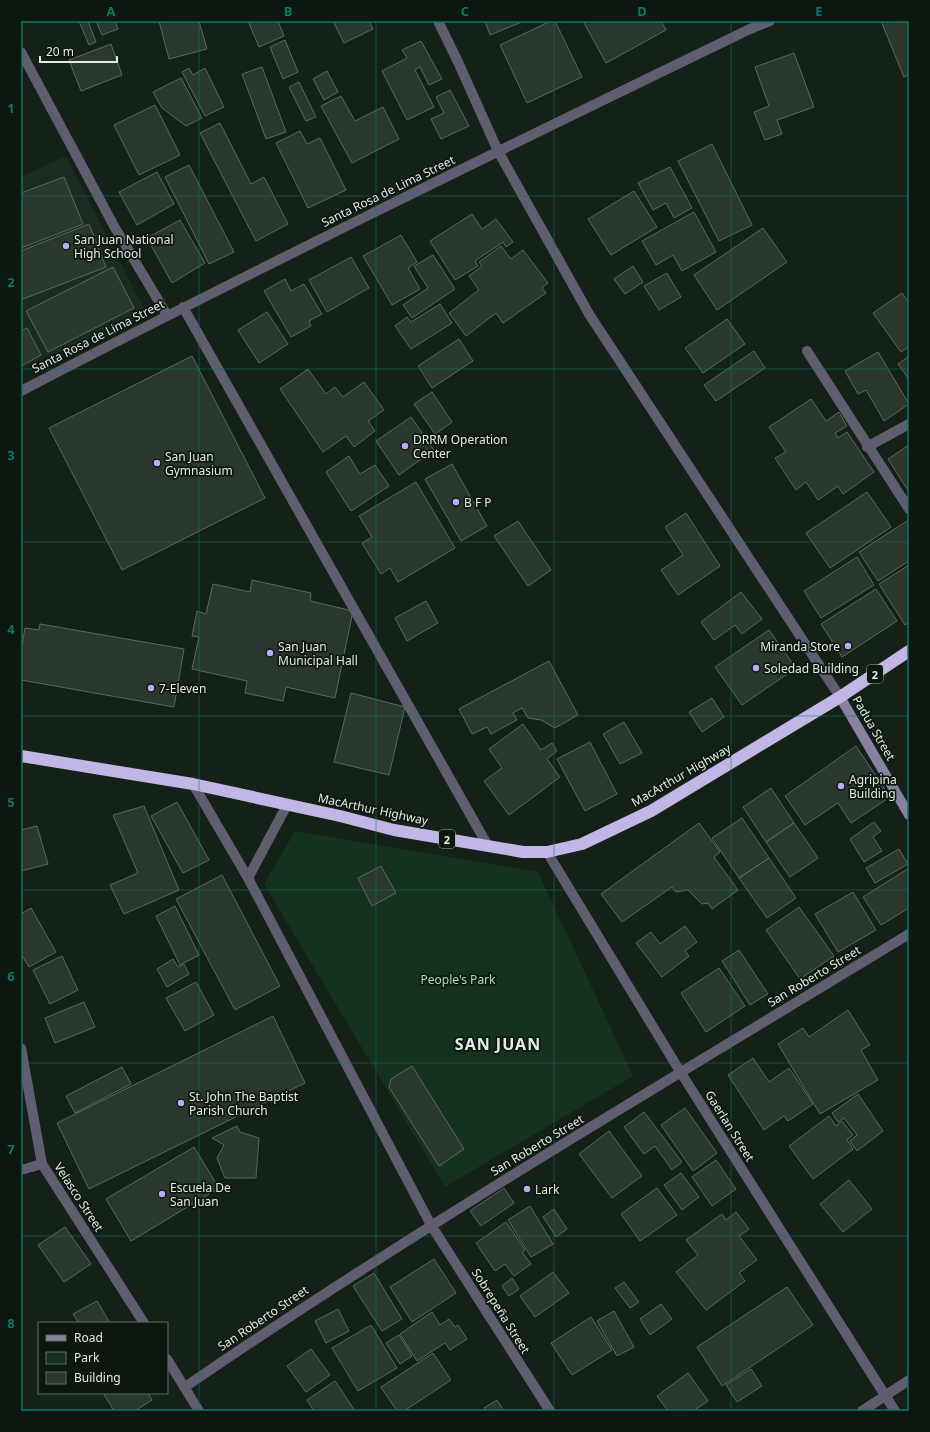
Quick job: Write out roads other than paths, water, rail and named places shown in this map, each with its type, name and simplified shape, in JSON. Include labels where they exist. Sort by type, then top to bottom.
[{"type":"highway","name":"MacArthur Highway","points":[[21,756],[193,784],[340,816],[394,830],[524,852],[547,852],[582,844],[651,811],[840,696],[909,651]]},
{"type":"main road","name":"Padua Street","points":[[840,696],[909,815]]},
{"type":"street","points":[[438,21],[498,151],[589,314],[840,696]]},
{"type":"street","name":"Santa Rosa de Lima Street","points":[[21,391],[167,315],[748,25],[770,21]]},
{"type":"street","points":[[21,52],[114,226],[167,315]]},
{"type":"street","points":[[183,307],[488,846]]},
{"type":"street","points":[[806,351],[867,447],[909,509]]},
{"type":"street","points":[[867,447],[909,424]]},
{"type":"street","name":"Sobrepeña Street","points":[[193,784],[248,878],[431,1225],[550,1411]]},
{"type":"street","points":[[248,878],[287,805]]},
{"type":"street","name":"Gaerlan Street","points":[[547,852],[681,1073],[895,1411]]},
{"type":"street","name":"San Roberto Street","points":[[185,1387],[295,1311],[431,1225],[909,934]]},
{"type":"street","name":"Velasco Street","points":[[21,1048],[42,1164],[143,1322]]},
{"type":"street","points":[[21,1170],[42,1164]]},
{"type":"street","points":[[168,1361],[199,1411]]},
{"type":"street","points":[[862,1411],[909,1380]]},
{"type":"place","name":"San Juan National High School","points":[[66,246]]},
{"type":"place","name":"DRRM Operation Center","points":[[405,446]]},
{"type":"place","name":"San Juan Gymnasium","points":[[157,463]]},
{"type":"place","name":"B F P","points":[[456,502]]},
{"type":"place","name":"Miranda Store","points":[[848,646]]},
{"type":"place","name":"San Juan Municipal Hall","points":[[270,653]]},
{"type":"place","name":"Soledad Building","points":[[756,668]]},
{"type":"place","name":"7-Eleven","points":[[151,688]]},
{"type":"place","name":"Agripina Building","points":[[841,786]]},
{"type":"place","name":"St. John The Baptist Parish Church","points":[[181,1103]]},
{"type":"place","name":"Lark","points":[[527,1189]]},
{"type":"place","name":"Escuela De San Juan","points":[[162,1194]]},
{"type":"district","name":"SAN JUAN","points":[[498,1044]]},
{"type":"park label","name":"People's Park","points":[[458,979]]}]
